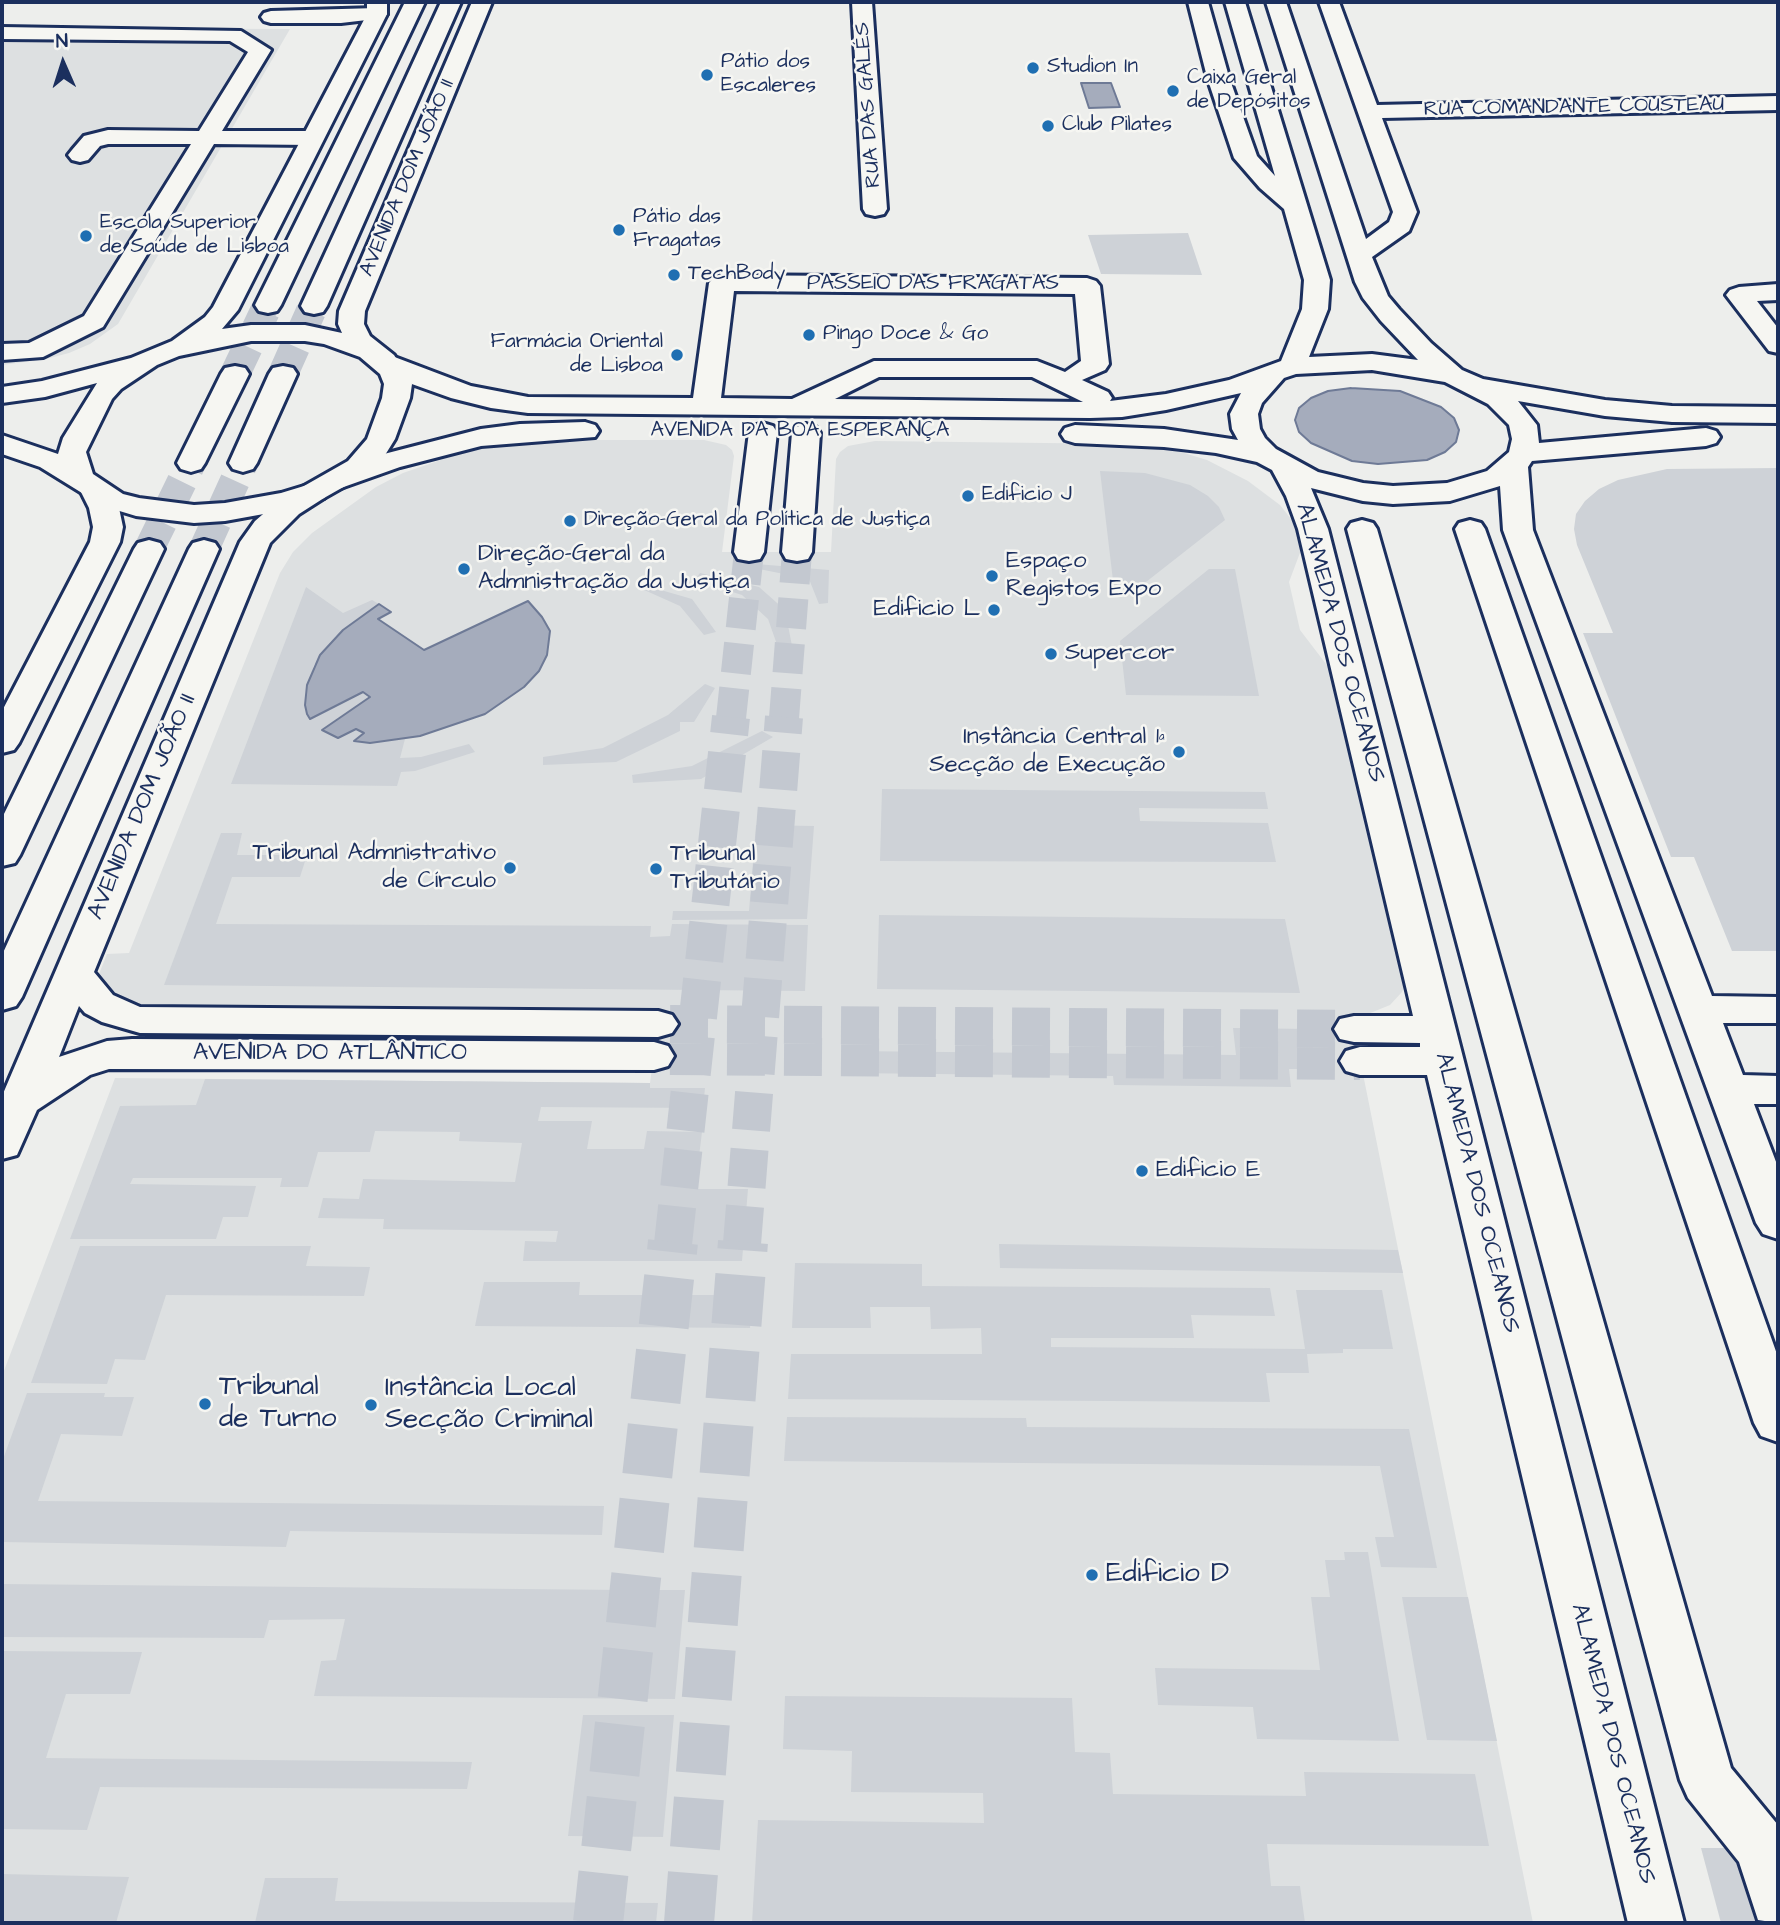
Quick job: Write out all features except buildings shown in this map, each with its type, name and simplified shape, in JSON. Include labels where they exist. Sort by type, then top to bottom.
[{"type":"street","points":[[273,13],[341,17],[409,2]]},
{"type":"street","points":[[268,305],[415,2]]},
{"type":"street","name":"AVENIDA DOM JOÃO II","points":[[314,306],[451,2]]},
{"type":"street","name":"AVENIDA DOM JOÃO II","points":[[2,1144],[255,542],[266,527],[288,509],[365,460],[381,439],[396,398],[398,384],[393,372],[358,339],[351,324],[352,311],[482,2]]},
{"type":"street","name":"RUA DAS GALÉS","points":[[862,2],[875,209]]},
{"type":"street","points":[[1198,2],[1218,77],[1246,158],[1268,183],[1293,204]]},
{"type":"street","points":[[1235,2],[1317,280],[1315,309],[1282,370]]},
{"type":"street","points":[[1276,2],[1359,255],[1376,298],[1422,349],[1467,381],[1498,398],[1513,411],[1523,425],[1526,439],[1518,459],[1518,530],[1778,1223]]},
{"type":"street","points":[[1329,2],[1405,212],[1400,226],[1359,255]]},
{"type":"street","points":[[2,743],[105,542],[108,527],[104,508],[74,466],[72,452],[76,438],[100,396],[111,383],[214,323],[225,310],[312,138],[371,10]]},
{"type":"street","points":[[2,33],[234,35],[260,50],[94,321],[34,351],[2,352]]},
{"type":"street","name":"RUA COMANDANTE COUSTEAU","points":[[1370,112],[1778,103]]},
{"type":"street","points":[[1315,120],[1387,158]]},
{"type":"street","points":[[80,155],[92,141],[108,137],[312,138]]},
{"type":"street","name":"PASSEIO DAS FRAGATAS","points":[[706,408],[722,283],[1087,286],[1095,364],[1078,373]]},
{"type":"street","points":[[1778,292],[1739,295],[1778,345]]},
{"type":"street","name":"AVENIDA DA BOA ESPERANÇA","points":[[159,355],[223,337],[278,332],[329,337],[377,356],[419,377],[491,400],[567,407],[706,408],[800,420],[1104,434],[1216,444],[1275,461],[1334,486],[1363,492],[1403,495],[1450,492],[1497,477],[1518,459]]},
{"type":"street","points":[[2,395],[45,389],[159,355]]},
{"type":"street","name":"AVENIDA DA BOA ESPERANÇA","points":[[326,486],[444,446],[520,433],[763,432],[800,420],[1122,409],[1225,388],[1282,370],[1372,362],[1410,366],[1467,381]]},
{"type":"street","points":[[797,552],[800,420],[874,369],[1037,369],[1122,409]]},
{"type":"street","name":"ALAMEDA DOS OCEANOS","points":[[1282,370],[1249,401],[1244,414],[1246,429],[1253,442],[1275,461],[1301,496],[1313,528],[1656,1923]]},
{"type":"street","points":[[191,463],[235,374]]},
{"type":"street","points":[[243,463],[283,374]]},
{"type":"street","points":[[1467,381],[1605,408],[1672,414],[1778,415]]},
{"type":"street","points":[[750,552],[763,432]]},
{"type":"street","points":[[1518,459],[1661,439],[1778,438]]},
{"type":"street","points":[[2,444],[50,461],[88,485],[136,507],[194,514],[256,508],[326,486]]},
{"type":"street","points":[[1362,529],[1707,1780],[1763,1849],[1778,1901]]},
{"type":"street","points":[[1470,529],[1778,1423]]},
{"type":"street","points":[[2,855],[149,549]]},
{"type":"street","name":"AVENIDA DOM JOÃO II","points":[[2,997],[204,549]]},
{"type":"street","name":"AVENIDA DO ATLÂNTICO","points":[[19,1102],[76,1065],[107,1055],[132,1052],[656,1040],[140,1020],[116,1013],[99,1004],[73,974]]},
{"type":"street","points":[[1698,1010],[1778,1010]]},
{"type":"street","points":[[1357,1045],[1440,1046]]},
{"type":"street","points":[[1728,1089],[1778,1090]]},
{"type":"shaded area","name":"Escola Superior de Saúde de Lisboa","points":[[2,28],[290,29],[118,324],[90,344],[69,353],[2,365]]},
{"type":"shaded area","points":[[1188,233],[1202,275],[1101,274],[1088,235]]},
{"type":"shaded area","points":[[538,440],[704,440],[726,445],[734,456],[722,552],[831,552],[836,459],[848,446],[875,441],[1130,444],[1171,449],[1207,460],[1248,481],[1280,505],[1302,533],[1304,542],[1289,582],[1300,630],[1336,677],[1408,978],[1402,992],[1390,1005],[1363,1016],[1354,1029],[1533,1923],[2,1923],[2,1376],[115,1078],[650,1083],[658,1024],[146,1009],[112,996],[103,986],[99,974],[107,954],[129,953],[280,573],[293,552],[312,533],[376,487],[403,473],[464,452]]},
{"type":"shaded area","points":[[1778,468],[1778,951],[1732,951],[1694,857],[1671,857],[1583,633],[1613,633],[1577,545],[1574,529],[1576,514],[1585,501],[1599,489],[1618,480],[1667,469]]},
{"type":"shaded area","points":[[1100,471],[1145,473],[1190,485],[1208,496],[1219,507],[1225,520],[1137,589],[1114,589]]},
{"type":"shaded area","points":[[744,563],[829,570],[828,603],[819,604],[809,579],[744,566]]},
{"type":"shaded area","points":[[1209,569],[1235,569],[1259,696],[1126,695],[1120,641]]},
{"type":"shaded area","points":[[700,573],[759,587],[785,610],[793,651],[780,653],[768,619],[742,595],[695,580]]},
{"type":"shaded area","points":[[647,586],[692,599],[716,632],[704,635],[680,606],[642,589]]},
{"type":"shaded area","points":[[306,587],[343,613],[372,600],[379,604],[334,639],[314,665],[305,695],[307,714],[363,692],[371,697],[322,730],[338,738],[356,728],[365,733],[355,741],[370,743],[405,739],[400,758],[421,757],[469,744],[475,752],[415,771],[401,772],[397,786],[231,784]]},
{"type":"shaded area","points":[[705,684],[715,688],[694,722],[680,722],[680,731],[616,762],[543,765],[543,757],[603,748],[668,715]]},
{"type":"shaded area","points":[[762,731],[773,737],[701,779],[633,783],[632,775],[692,766]]},
{"type":"shaded area","points":[[882,789],[1265,792],[1268,809],[1139,808],[1140,821],[1268,823],[1276,862],[880,861]]},
{"type":"shaded area","points":[[756,825],[814,826],[807,919],[672,920],[673,911],[749,911]]},
{"type":"shaded area","points":[[221,833],[242,833],[237,855],[307,855],[300,877],[232,877],[216,924],[651,926],[650,937],[670,936],[672,924],[808,925],[805,991],[164,985]]},
{"type":"shaded area","points":[[879,915],[1285,919],[1300,993],[877,989]]},
{"type":"shaded area","points":[[1233,1028],[1309,1029],[1317,1069],[1289,1069],[1291,1087],[1114,1085],[1113,1076],[848,1073],[849,1051],[1236,1055]]},
{"type":"shaded area","points":[[205,1079],[650,1083],[650,1088],[705,1088],[703,1108],[541,1107],[538,1121],[592,1121],[587,1149],[644,1149],[647,1131],[702,1132],[695,1189],[748,1189],[742,1261],[523,1261],[525,1241],[556,1242],[558,1231],[383,1229],[384,1219],[318,1218],[323,1198],[359,1199],[363,1179],[515,1182],[522,1143],[459,1141],[460,1132],[375,1131],[370,1152],[318,1152],[308,1187],[280,1187],[282,1178],[133,1178],[130,1184],[256,1186],[248,1217],[223,1217],[216,1239],[70,1239],[120,1106],[196,1105]]},
{"type":"shaded area","points":[[999,1244],[1398,1250],[1403,1273],[1000,1268]]},
{"type":"shaded area","points":[[80,1246],[311,1246],[306,1266],[370,1267],[364,1296],[166,1295],[145,1360],[115,1359],[107,1384],[31,1383]]},
{"type":"shaded area","points":[[795,1263],[922,1264],[922,1286],[1270,1288],[1275,1316],[1191,1315],[1194,1338],[1051,1338],[1051,1347],[1305,1349],[1296,1290],[1382,1290],[1393,1349],[1343,1349],[1343,1353],[1307,1354],[1309,1373],[1266,1373],[1270,1402],[788,1399],[791,1354],[982,1354],[981,1328],[931,1329],[930,1307],[870,1307],[871,1328],[792,1328]]},
{"type":"shaded area","points":[[484,1282],[580,1282],[579,1295],[752,1295],[750,1328],[475,1326]]},
{"type":"shaded area","points":[[27,1393],[105,1393],[104,1397],[134,1397],[122,1436],[61,1434],[38,1501],[604,1506],[602,1535],[290,1531],[286,1547],[2,1542],[2,1462]]},
{"type":"shaded area","points":[[787,1417],[1026,1418],[1027,1427],[1409,1429],[1437,1568],[1381,1567],[1375,1537],[1394,1537],[1380,1466],[784,1461]]},
{"type":"shaded area","points":[[1344,1552],[1368,1552],[1399,1741],[1257,1739],[1253,1707],[1158,1705],[1155,1668],[1320,1670],[1311,1597],[1330,1597],[1325,1560],[1345,1560]]},
{"type":"shaded area","points":[[2,1584],[685,1590],[675,1699],[314,1696],[321,1661],[336,1660],[345,1619],[269,1620],[264,1638],[2,1637]]},
{"type":"shaded area","points":[[1402,1597],[1468,1597],[1497,1741],[1427,1740]]},
{"type":"shaded area","points":[[2,1651],[142,1652],[130,1694],[66,1694],[46,1758],[472,1762],[467,1789],[100,1787],[87,1830],[2,1829]]},
{"type":"shaded area","points":[[785,1696],[1072,1698],[1075,1752],[1110,1753],[1113,1794],[1306,1796],[1304,1772],[1475,1774],[1489,1846],[1267,1844],[1271,1886],[1300,1886],[1305,1923],[752,1923],[758,1820],[984,1823],[983,1793],[851,1792],[852,1751],[783,1749]]},
{"type":"shaded area","points":[[583,1715],[674,1715],[663,1837],[568,1836]]},
{"type":"shaded area","points":[[1701,1848],[1751,1848],[1772,1923],[1721,1923]]},
{"type":"shaded area","points":[[2,1874],[129,1877],[116,1923],[2,1923]]},
{"type":"shaded area","points":[[265,1878],[338,1878],[335,1901],[658,1903],[656,1923],[255,1923]]},
{"type":"water","points":[[1081,83],[1111,83],[1120,107],[1089,108]]},
{"type":"water","points":[[1351,388],[1400,391],[1441,407],[1454,418],[1459,430],[1456,442],[1445,452],[1427,460],[1378,464],[1352,461],[1311,443],[1299,432],[1295,420],[1299,408],[1311,398],[1328,391]]},
{"type":"water","points":[[528,601],[550,631],[547,655],[539,671],[524,687],[485,714],[420,736],[370,743],[354,741],[364,733],[356,729],[338,738],[322,730],[370,697],[363,692],[310,719],[307,714],[307,685],[320,655],[343,630],[379,604],[391,612],[378,619],[424,650]]},
{"type":"tunnel","points":[[265,311],[268,305]]},
{"type":"tunnel","points":[[311,313],[314,306]]},
{"type":"tunnel","points":[[235,374],[265,311]]},
{"type":"tunnel","points":[[283,374],[311,311]]},
{"type":"tunnel","points":[[149,549],[191,463]]},
{"type":"tunnel","points":[[204,549],[243,463]]},
{"type":"tunnel","points":[[731,718],[749,552]]},
{"type":"tunnel","points":[[784,718],[797,552]]},
{"type":"tunnel","points":[[697,1024],[731,717]]},
{"type":"tunnel","points":[[759,1025],[784,717]]},
{"type":"tunnel","points":[[670,1024],[697,1024]]},
{"type":"tunnel","points":[[694,1056],[697,1024]]},
{"type":"tunnel","points":[[697,1024],[759,1025]]},
{"type":"tunnel","points":[[757,1057],[759,1025]]},
{"type":"tunnel","points":[[759,1025],[1354,1029]]},
{"type":"tunnel","points":[[670,1056],[694,1056]]},
{"type":"tunnel","points":[[673,1244],[694,1056]]},
{"type":"tunnel","points":[[694,1056],[757,1057]]},
{"type":"tunnel","points":[[742,1244],[757,1057]]},
{"type":"tunnel","points":[[757,1057],[1360,1061]]},
{"type":"tunnel","points":[[598,1923],[673,1242]]},
{"type":"tunnel","points":[[689,1923],[743,1242]]},
{"type":"place","name":"Studion In","points":[[1033,68]]},
{"type":"place","name":"Pátio dos Escaleres","points":[[707,75]]},
{"type":"place","name":"Caixa Geral de Depósitos","points":[[1173,91]]},
{"type":"place","name":"Club Pilates","points":[[1048,126]]},
{"type":"place","name":"Pátio das Fragatas","points":[[619,230]]},
{"type":"place","name":"Escola Superior de Saúde de Lisboa","points":[[86,236]]},
{"type":"place","name":"TechBody","points":[[674,275]]},
{"type":"place","name":"Pingo Doce & Go","points":[[809,335]]},
{"type":"place","name":"Farmácia Oriental de Lisboa","points":[[677,355]]},
{"type":"place","name":"Edificio J","points":[[968,496]]},
{"type":"place","name":"Direção-Geral da Política de Justiça","points":[[570,521]]},
{"type":"place","name":"Direção-Geral da Admnistração da Justiça","points":[[464,569]]},
{"type":"place","name":"Espaço Registos Expo","points":[[992,576]]},
{"type":"place","name":"Edificio L","points":[[994,610]]},
{"type":"place","name":"Supercor","points":[[1051,654]]},
{"type":"place","name":"Instância Central 1ª Secção de Execução","points":[[1179,752]]},
{"type":"place","name":"Tribunal Admnistrativo de Círculo","points":[[510,868]]},
{"type":"place","name":"Tribunal Tributário","points":[[656,869]]},
{"type":"place","name":"Edificio E","points":[[1142,1171]]},
{"type":"place","name":"Tribunal de Turno","points":[[205,1404]]},
{"type":"place","name":"Instância Local Secção Criminal","points":[[371,1405]]},
{"type":"place","name":"Edificio D","points":[[1092,1575]]}]
